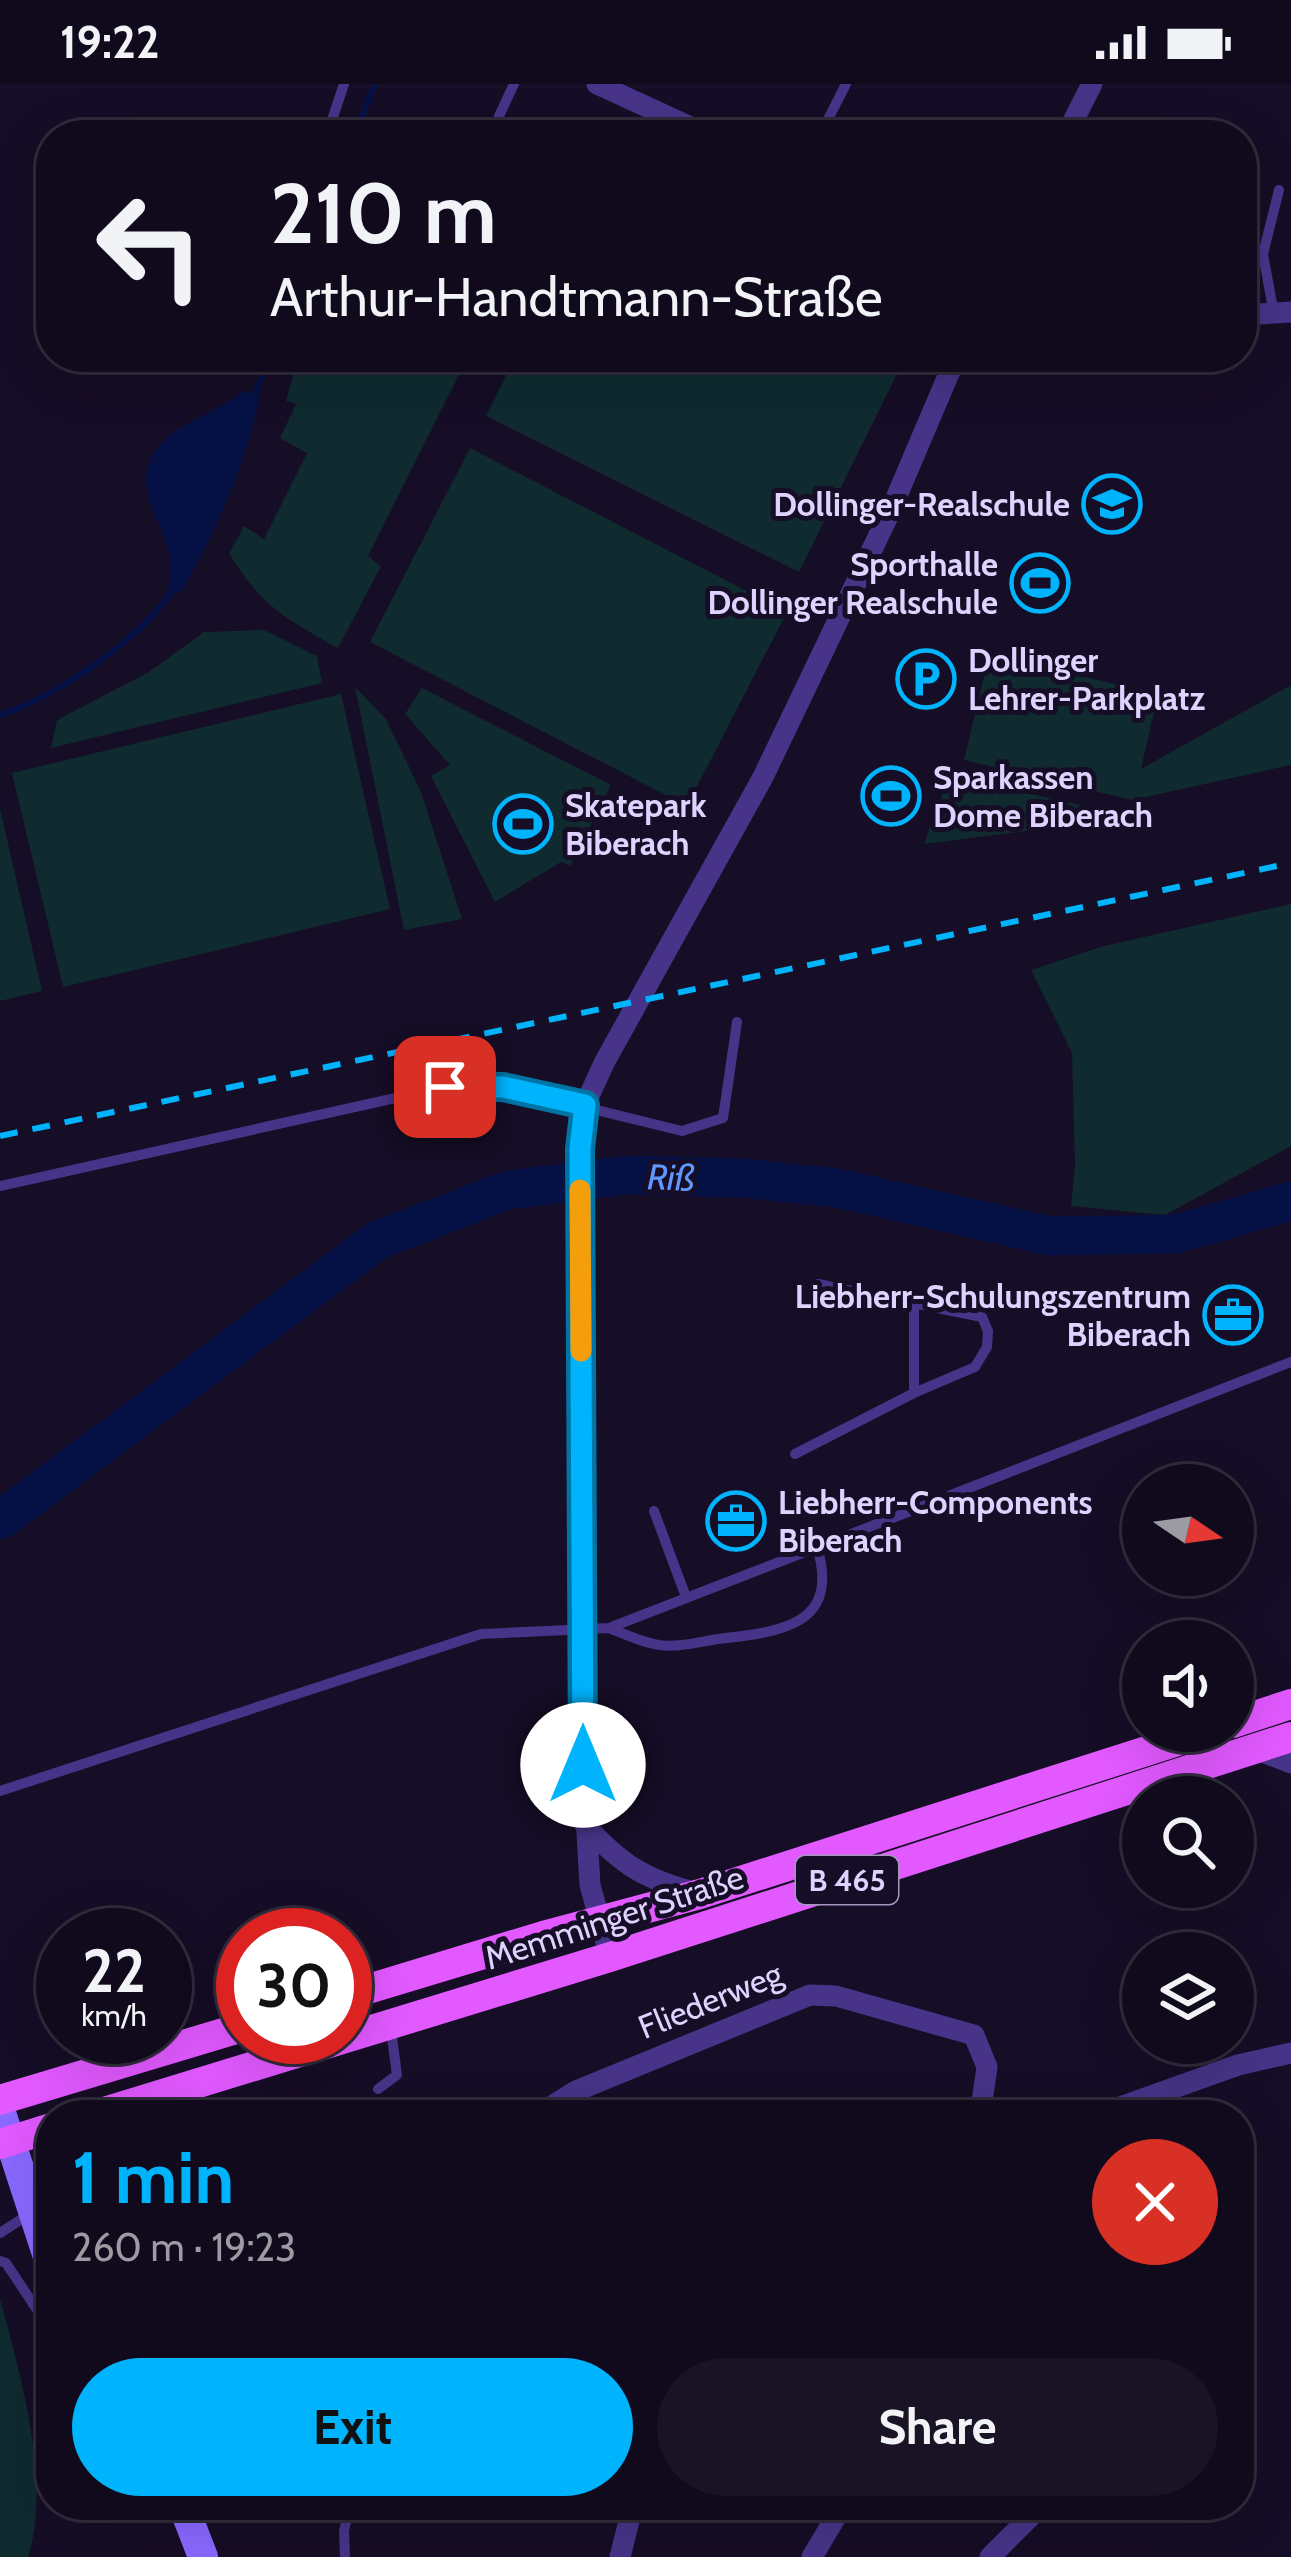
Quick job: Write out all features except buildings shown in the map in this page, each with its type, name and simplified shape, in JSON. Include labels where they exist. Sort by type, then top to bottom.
[{"type":"main road","points":[[1254,1716],[1291,1704]]},
{"type":"main road","name":"Memminger Straße","points":[[1254,1749],[1291,1737]]},
{"type":"main road","name":"Memminger Straße","points":[[372,1988],[700,1894],[1143,1752]]},
{"type":"main road","name":"Memminger Straße","points":[[144,2100],[610,1958],[1245,1752]]},
{"type":"main road","points":[[0,2100],[216,2035]]},
{"type":"main road","points":[[5,2143],[36,2133]]},
{"type":"street","points":[[597,84],[673,120]]},
{"type":"street","points":[[1073,120],[1090,85]]},
{"type":"street","points":[[610,1958],[590,1885],[585,1825],[580,1149],[585,1105],[763,777],[890,512],[950,372]]},
{"type":"street","points":[[1254,1749],[1291,1763]]},
{"type":"street","points":[[585,1825],[645,1877],[700,1894]]},
{"type":"street","name":"Fliederweg","points":[[562,2100],[810,1995],[836,1996],[974,2035],[987,2067],[982,2100]]},
{"type":"street","points":[[1139,2100],[1238,2065],[1291,2053]]},
{"type":"street","points":[[0,2110],[19,2201],[36,2236]]},
{"type":"street","points":[[189,2520],[203,2557]]},
{"type":"street","points":[[620,2557],[629,2520]]},
{"type":"street","points":[[812,2557],[834,2520]]},
{"type":"street","points":[[990,2557],[1027,2520]]},
{"type":"lane","points":[[332,120],[344,84]]},
{"type":"lane","points":[[499,116],[514,84]]},
{"type":"lane","points":[[828,120],[846,84]]},
{"type":"lane","points":[[1280,190],[1263,254],[1282,313]]},
{"type":"lane","points":[[0,1186],[445,1087],[503,1087],[682,1131],[723,1118],[737,1022]]},
{"type":"lane","points":[[794,1454],[975,1367],[987,1347],[988,1330],[982,1317],[818,1284]]},
{"type":"lane","points":[[914,1301],[914,1393]]},
{"type":"lane","points":[[951,1495],[1291,1362]]},
{"type":"lane","points":[[0,1791],[481,1634],[609,1628],[931,1503]]},
{"type":"lane","points":[[654,1511],[686,1598]]},
{"type":"lane","points":[[609,1628],[658,1646],[746,1636],[797,1624],[818,1606],[825,1573],[817,1547]]},
{"type":"lane","points":[[378,2089],[397,2075],[391,2025]]},
{"type":"lane","points":[[0,2233],[19,2201]]},
{"type":"lane","points":[[0,2261],[36,2308]]},
{"type":"lane","points":[[345,2557],[347,2520]]},
{"type":"green space","points":[[294,372],[460,372],[368,556],[381,566],[338,648],[276,610],[229,554],[244,526],[264,539],[307,453],[280,438],[296,404],[286,401]]},
{"type":"green space","points":[[508,372],[898,372],[799,572],[486,416]]},
{"type":"green space","points":[[470,448],[787,612],[687,806],[370,642]]},
{"type":"green space","points":[[264,630],[317,656],[322,683],[51,748],[57,720],[149,672],[204,632]]},
{"type":"green space","points":[[989,655],[1158,694],[1141,769],[1291,685],[1291,765],[1132,800],[964,760]]},
{"type":"green space","points":[[355,687],[386,719],[421,792],[462,919],[404,930]]},
{"type":"green space","name":"Skatepark Biberach","points":[[422,688],[611,785],[570,866],[561,862],[495,902],[431,776],[450,765],[405,714]]},
{"type":"green space","points":[[341,694],[390,909],[63,987],[12,773]]},
{"type":"green space","points":[[949,776],[1135,817],[924,844]]},
{"type":"green space","points":[[0,809],[42,991],[0,1001]]},
{"type":"green space","points":[[1291,904],[1291,1146],[1165,1215],[1071,1206],[1075,1165],[1072,1053],[1031,970],[1104,946]]},
{"type":"green space","points":[[0,2299],[30,2428],[36,2511],[28,2557],[0,2557]]},
{"type":"shaded area","points":[[243,391],[260,397],[246,449],[217,523],[180,594],[167,587],[168,550],[148,496],[150,461],[171,435]]},
{"type":"waterway","points":[[360,120],[375,84]]},
{"type":"waterway","points":[[253,398],[264,372]]},
{"type":"waterway","points":[[0,715],[96,664],[141,627],[174,588]]},
{"type":"waterway","name":"Riß","points":[[0,1520],[378,1240],[508,1190],[626,1175],[741,1178],[837,1188],[1050,1236],[1176,1234],[1291,1201]]},
{"type":"railway","points":[[0,1136],[1291,863]]},
{"type":"slow traffic","points":[[580,1190],[581,1351]]},
{"type":"place","name":"Dollinger-Realschule","points":[[1112,504]]},
{"type":"place","name":"Sporthalle Dollinger Realschule","points":[[1040,583]]},
{"type":"place","name":"Dollinger Lehrer-Parkplatz","points":[[926,679]]},
{"type":"place","name":"Sparkassen Dome Biberach","points":[[891,796]]},
{"type":"place","name":"Skatepark Biberach","points":[[523,824]]},
{"type":"place","name":"Liebherr-Schulungszentrum Biberach","points":[[1233,1315]]},
{"type":"place","name":"Liebherr-Components Biberach","points":[[736,1521]]},
{"type":"route","points":[[445,1087],[503,1087],[585,1105],[580,1149],[583,1765]]}]
